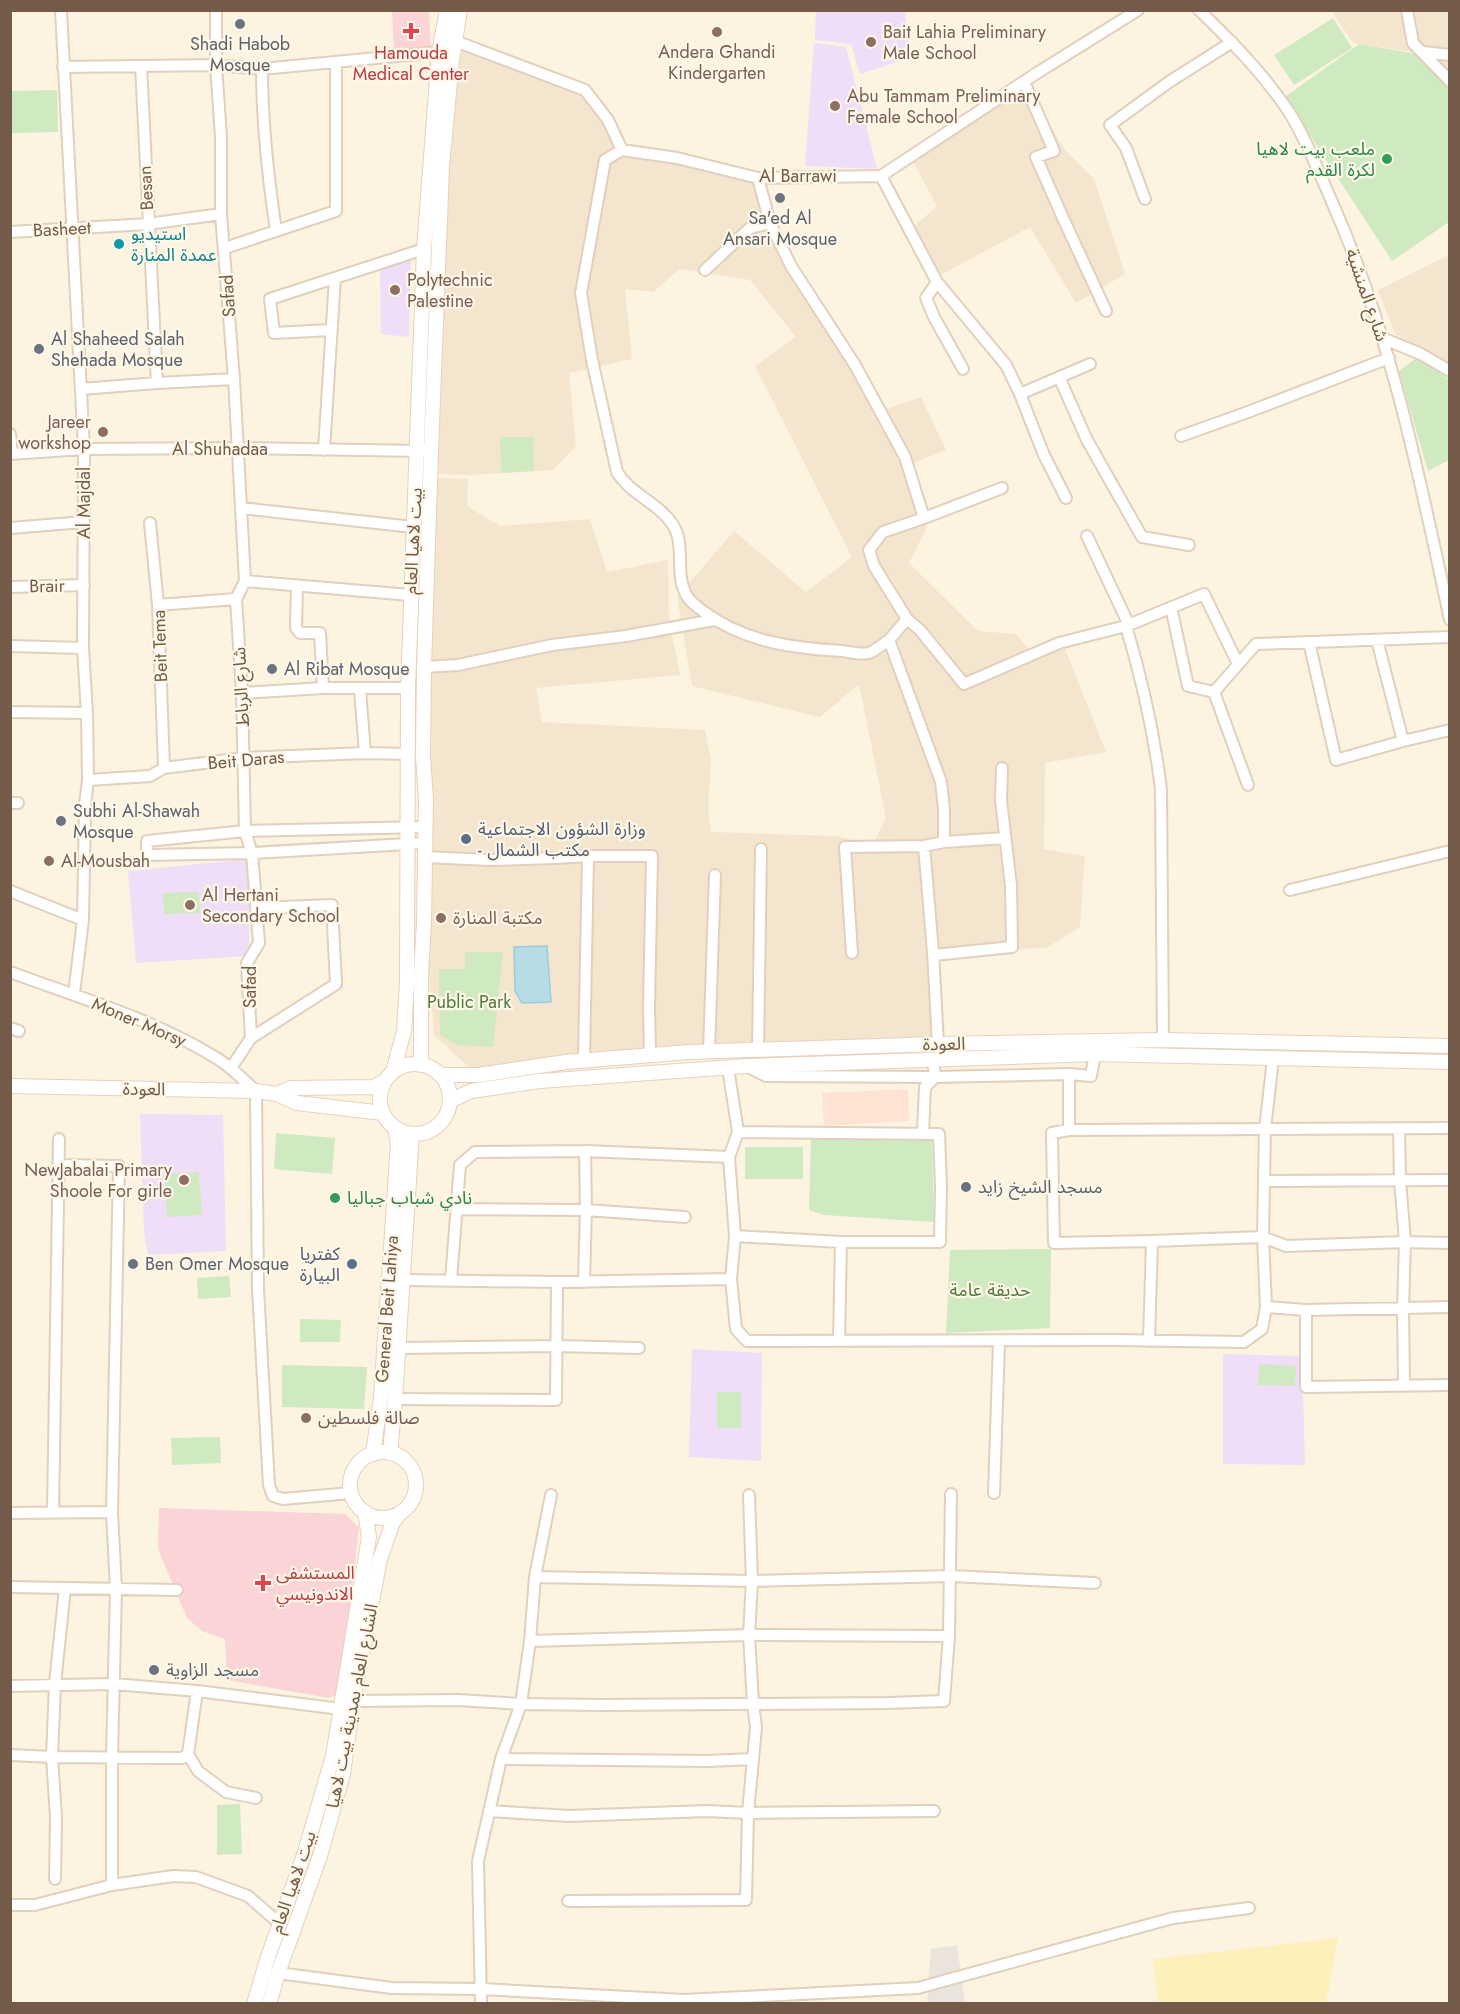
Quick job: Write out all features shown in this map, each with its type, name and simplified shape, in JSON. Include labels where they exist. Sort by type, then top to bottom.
[{"type":"main road","name":"بيت لاهيا العام","points":[[421,1065],[425,827],[424,249],[439,52],[447,10]]},
{"type":"main road","name":"بيت لاهيا العام","points":[[389,1076],[404,1031],[407,983],[407,754],[413,526],[424,451],[442,167],[460,10]]},
{"type":"main road","name":"العودة","points":[[441,1075],[479,1074],[650,1054],[938,1044],[1163,1040],[1449,1047]]},
{"type":"main road","name":"العودة","points":[[450,1101],[471,1091],[540,1081],[746,1066],[1095,1054],[1449,1062]]},
{"type":"main road","points":[[421,1065],[432,1068],[441,1075],[449,1090],[450,1101],[448,1112],[438,1126],[429,1132],[412,1134],[395,1128],[388,1121],[383,1113],[380,1098],[389,1076],[404,1066],[421,1065]]},
{"type":"main road","name":"العودة","points":[[277,1094],[291,1088],[374,1087],[389,1076]]},
{"type":"main road","name":"العودة","points":[[10,1086],[256,1091],[277,1094],[297,1103],[383,1113]]},
{"type":"main road","name":"General Beit Lahiya","points":[[373,1454],[381,1396],[398,1143],[395,1128]]},
{"type":"main road","name":"General Beit Lahiya","points":[[390,1453],[412,1134]]},
{"type":"main road","points":[[390,1453],[408,1464],[414,1477],[415,1488],[412,1499],[400,1512],[384,1517],[365,1512],[358,1506],[351,1494],[350,1481],[354,1469],[362,1460],[373,1454],[390,1453]]},
{"type":"main road","name":"بيت لاهيا العام","points":[[254,2004],[305,1852],[333,1756],[369,1537],[365,1512]]},
{"type":"main road","name":"الشارع العام بمدينة بيت لاهيا","points":[[269,2004],[320,1856],[343,1774],[353,1701],[380,1559],[393,1522],[400,1512]]},
{"type":"street","name":"Al Majdal","points":[[61,10],[84,449],[83,648],[88,780],[85,805],[83,920],[74,994]]},
{"type":"street","name":"Safad","points":[[216,10],[216,65],[221,137],[221,214],[234,379],[245,581]]},
{"type":"street","points":[[1066,498],[1044,455],[1006,365],[937,282],[881,176],[1138,10]]},
{"type":"street","name":"شارع المنشية","points":[[1199,10],[1262,74],[1290,114],[1345,231],[1389,358],[1421,482],[1449,620]]},
{"type":"street","points":[[1407,10],[1413,43],[1449,81]]},
{"type":"street","points":[[455,41],[585,90],[608,120],[622,150],[605,160],[581,293],[592,360],[616,472],[673,525],[678,539],[683,586],[686,594],[695,605],[720,624],[771,643],[819,651],[868,653],[889,640],[907,619]]},
{"type":"street","points":[[1145,199],[1126,148],[1110,125],[1169,82],[1232,42]]},
{"type":"street","points":[[63,67],[216,65],[262,69],[439,52]]},
{"type":"street","points":[[1423,52],[1449,56]]},
{"type":"street","points":[[225,249],[336,211],[336,62]]},
{"type":"street","name":"Besan","points":[[141,66],[157,383]]},
{"type":"street","points":[[262,69],[266,170],[276,231]]},
{"type":"street","points":[[1024,82],[1054,151],[1036,157],[1106,311]]},
{"type":"street","name":"Al Barrawi","points":[[622,150],[677,158],[758,178],[881,176]]},
{"type":"street","points":[[758,178],[770,223],[791,266],[855,365],[905,457],[924,518]]},
{"type":"street","name":"Basheet","points":[[10,232],[148,224],[221,214]]},
{"type":"street","points":[[705,270],[750,228],[770,223]]},
{"type":"street","points":[[331,330],[274,333],[270,298],[402,258],[424,249]]},
{"type":"street","points":[[324,450],[335,278]]},
{"type":"street","points":[[937,282],[926,298],[963,369]]},
{"type":"street","points":[[1382,338],[1421,354],[1449,371]]},
{"type":"street","points":[[1181,436],[1389,358]]},
{"type":"street","points":[[1020,394],[1090,364]]},
{"type":"street","points":[[1059,377],[1087,440],[1142,537],[1189,545]]},
{"type":"street","points":[[81,389],[234,379]]},
{"type":"street","points":[[10,434],[11,454]]},
{"type":"street","name":"Al Shuhadaa","points":[[11,454],[84,449],[238,448],[424,451]]},
{"type":"street","points":[[1002,488],[883,532],[869,550],[874,566],[907,619],[920,630],[964,684],[1059,643],[1127,625],[1204,594],[1238,664]]},
{"type":"street","points":[[241,508],[413,526]]},
{"type":"street","points":[[10,528],[84,522]]},
{"type":"street","name":"Beit Tema","points":[[150,523],[158,605],[164,768]]},
{"type":"street","points":[[1087,536],[1127,625],[1156,750],[1161,789],[1163,1040]]},
{"type":"street","points":[[158,605],[236,599],[245,581],[410,595]]},
{"type":"street","name":"Brair","points":[[10,587],[84,585]]},
{"type":"street","points":[[297,586],[296,628],[300,633],[320,633],[323,688]]},
{"type":"street","name":"شارع الرباط","points":[[236,599],[242,693],[245,831]]},
{"type":"street","points":[[1171,607],[1188,687],[1214,692]]},
{"type":"street","points":[[424,667],[458,665],[552,645],[626,636],[714,620]]},
{"type":"street","points":[[1214,692],[1256,644],[1449,637]]},
{"type":"street","points":[[889,640],[941,782],[944,842]]},
{"type":"street","points":[[1377,640],[1403,741]]},
{"type":"street","points":[[1309,642],[1336,760],[1449,730]]},
{"type":"street","points":[[10,646],[83,648]]},
{"type":"street","points":[[242,693],[323,688],[408,688]]},
{"type":"street","points":[[360,689],[364,753]]},
{"type":"street","points":[[1214,692],[1248,785]]},
{"type":"street","points":[[10,712],[87,713]]},
{"type":"street","name":"Beit Daras","points":[[88,780],[150,777],[164,768],[244,758],[364,753],[407,754]]},
{"type":"street","points":[[934,955],[1012,947],[1011,886],[1001,800],[1002,768]]},
{"type":"street","points":[[425,827],[245,831],[147,841],[147,855],[252,853],[408,843],[424,850],[490,860],[652,856],[650,1054]]},
{"type":"street","name":"Safad","points":[[245,831],[252,853],[259,943],[247,963],[252,1038]]},
{"type":"street","points":[[852,953],[845,847],[924,846],[944,842],[1005,838]]},
{"type":"street","points":[[924,846],[934,955],[938,1044]]},
{"type":"street","points":[[758,1050],[761,849]]},
{"type":"street","points":[[1290,890],[1449,851]]},
{"type":"street","points":[[584,1060],[588,856]]},
{"type":"street","points":[[709,1051],[715,875]]},
{"type":"street","points":[[10,891],[83,920]]},
{"type":"street","points":[[231,1068],[252,1038],[336,984],[332,905],[256,908]]},
{"type":"street","name":"Moner Morsy","points":[[10,972],[74,994],[164,1030],[231,1068],[256,1091]]},
{"type":"street","points":[[746,1066],[766,1076],[935,1077],[1069,1074],[1092,1076],[1095,1054]]},
{"type":"street","points":[[933,1059],[935,1077]]},
{"type":"street","points":[[729,1068],[738,1132],[729,1157],[735,1236],[731,1280],[736,1329],[747,1341],[1244,1342],[1262,1329],[1266,1307],[1263,1237],[1265,1130],[1273,1059]]},
{"type":"street","points":[[1069,1074],[1069,1130]]},
{"type":"street","points":[[923,1133],[925,1087],[935,1077]]},
{"type":"street","points":[[256,1091],[258,1288],[269,1485],[273,1496],[283,1499],[351,1494]]},
{"type":"street","points":[[1449,1128],[1069,1130],[1052,1133],[1054,1243],[1263,1237],[1286,1246],[1405,1242],[1449,1243]]},
{"type":"street","points":[[1399,1129],[1405,1242],[1404,1385]]},
{"type":"street","points":[[735,1236],[841,1242],[940,1242],[939,1134],[738,1132]]},
{"type":"street","points":[[53,1513],[59,1139]]},
{"type":"street","points":[[452,1280],[460,1165],[475,1152],[585,1151],[729,1157]]},
{"type":"street","points":[[584,1282],[585,1151]]},
{"type":"street","points":[[59,1165],[119,1167],[112,1512],[116,1589],[112,1884]]},
{"type":"street","points":[[1265,1180],[1449,1180]]},
{"type":"street","points":[[458,1209],[586,1210],[686,1216]]},
{"type":"street","points":[[1149,1341],[1152,1241]]},
{"type":"street","points":[[839,1341],[841,1242]]},
{"type":"street","points":[[403,1280],[557,1282],[731,1280]]},
{"type":"street","points":[[395,1399],[556,1400],[557,1282]]},
{"type":"street","points":[[1266,1307],[1306,1310],[1449,1307]]},
{"type":"street","points":[[1306,1310],[1306,1387],[1449,1385]]},
{"type":"street","points":[[994,1493],[999,1341]]},
{"type":"street","points":[[398,1348],[557,1346],[639,1348]]},
{"type":"street","points":[[353,1701],[753,1704],[944,1701],[949,1636],[951,1494]]},
{"type":"street","points":[[482,2004],[478,1862],[501,1759],[521,1704],[530,1641],[535,1577],[551,1495]]},
{"type":"street","points":[[568,1901],[746,1900],[748,1813],[756,1727],[749,1635],[752,1581],[749,1495]]},
{"type":"street","points":[[10,1513],[112,1512]]},
{"type":"street","points":[[535,1577],[752,1581],[951,1576],[1095,1583]]},
{"type":"street","points":[[10,1587],[177,1590]]},
{"type":"street","points":[[56,1879],[56,1817],[52,1757],[55,1684],[65,1588]]},
{"type":"street","points":[[530,1641],[749,1635],[949,1636]]},
{"type":"street","points":[[10,1686],[114,1684],[197,1691],[341,1710]]},
{"type":"street","points":[[197,1691],[188,1754],[198,1771],[226,1792],[256,1798]]},
{"type":"street","points":[[10,1755],[182,1758],[188,1754]]},
{"type":"street","points":[[501,1759],[708,1761],[753,1759]]},
{"type":"street","points":[[489,1811],[569,1816],[707,1811],[748,1813],[934,1811]]},
{"type":"street","points":[[10,1905],[35,1905],[112,1884],[173,1876],[196,1876],[248,1896],[280,1924]]},
{"type":"street","points":[[278,1973],[392,1988],[481,1989],[684,2002],[918,1988],[1173,1918],[1249,1908]]},
{"type":"shaded area","name":"Hamouda Medical Center","points":[[392,11],[429,11],[431,51],[394,52]]},
{"type":"shaded area","name":"Bait Lahia Preliminary Male School","points":[[816,11],[905,11],[910,58],[860,74],[851,44],[815,40]]},
{"type":"shaded area","points":[[1332,11],[1449,11],[1449,80],[1419,53],[1353,43]]},
{"type":"shaded area","name":"Abu Tammam Preliminary Female School","points":[[814,43],[846,47],[877,169],[805,166]]},
{"type":"shaded area","points":[[460,49],[491,58],[582,94],[600,116],[622,154],[756,178],[773,245],[887,409],[921,397],[946,450],[911,464],[927,527],[909,563],[978,631],[1016,634],[1030,651],[1061,639],[1106,752],[1045,763],[1044,849],[1085,856],[1080,927],[1046,948],[934,952],[943,1037],[474,1072],[434,1035],[427,946],[428,698],[432,631],[430,593],[437,478],[468,479],[467,506],[500,526],[590,519],[607,572],[668,560],[669,620],[680,675],[536,688],[542,722],[705,730],[711,760],[708,810],[711,832],[835,836],[873,844],[886,818],[859,684],[820,717],[692,686],[677,597],[734,531],[806,592],[852,557],[755,366],[796,337],[750,280],[680,269],[653,292],[625,289],[632,359],[569,373],[576,446],[553,470],[469,475],[437,474],[444,317],[447,160]]},
{"type":"shaded area","points":[[1026,87],[1065,150],[1094,179],[1125,274],[1076,303],[1030,227],[937,277],[912,228],[937,206],[911,158]]},
{"type":"shaded area","points":[[1449,255],[1449,365],[1395,334],[1378,290]]},
{"type":"shaded area","name":"Polytechnic Palestine","points":[[411,259],[409,337],[381,334],[380,270]]},
{"type":"shaded area","name":"Al Hertani Secondary School","points":[[249,859],[249,956],[136,963],[128,871]]},
{"type":"shaded area","points":[[908,1089],[909,1121],[824,1126],[822,1093]]},
{"type":"shaded area","name":"NewJabalai Primary Shoole For girle","points":[[140,1114],[223,1115],[226,1251],[148,1255],[144,1233]]},
{"type":"shaded area","points":[[692,1349],[762,1353],[761,1461],[689,1457]]},
{"type":"shaded area","points":[[1223,1354],[1302,1356],[1305,1465],[1223,1464]]},
{"type":"shaded area","name":"المستشفى الاندونيسي","points":[[159,1508],[345,1514],[359,1527],[338,1694],[329,1698],[227,1680],[225,1639],[202,1631],[187,1618],[158,1549]]},
{"type":"shaded area","points":[[957,1945],[965,2003],[927,2004],[931,1949]]},
{"type":"green space","points":[[1333,18],[1352,48],[1294,85],[1274,55]]},
{"type":"green space","name":"ملعب بيت لاهيا لكرة القدم","points":[[1359,44],[1418,54],[1449,87],[1449,222],[1392,261],[1285,97]]},
{"type":"green space","points":[[57,90],[58,132],[11,133],[11,91]]},
{"type":"green space","points":[[1419,356],[1449,380],[1449,460],[1428,471],[1399,371]]},
{"type":"green space","points":[[500,437],[533,437],[534,471],[501,473]]},
{"type":"green space","points":[[199,892],[200,913],[164,914],[163,893]]},
{"type":"green space","name":"Public Park","points":[[465,952],[503,952],[493,1047],[457,1045],[440,1035],[439,969],[465,969]]},
{"type":"green space","points":[[276,1133],[335,1138],[332,1174],[274,1169]]},
{"type":"green space","points":[[932,1138],[934,1222],[824,1215],[809,1210],[811,1139]]},
{"type":"green space","points":[[745,1147],[803,1147],[803,1179],[745,1179]]},
{"type":"green space","points":[[199,1172],[202,1215],[167,1217],[165,1174]]},
{"type":"green space","name":"حديقة عامة","points":[[1051,1249],[1050,1328],[946,1333],[950,1250]]},
{"type":"green space","points":[[229,1276],[231,1297],[198,1299],[197,1278]]},
{"type":"green space","points":[[300,1319],[341,1320],[340,1342],[300,1342]]},
{"type":"green space","points":[[1259,1364],[1296,1366],[1295,1386],[1258,1385]]},
{"type":"green space","points":[[282,1365],[367,1367],[364,1409],[282,1407]]},
{"type":"green space","points":[[717,1392],[741,1392],[741,1428],[717,1428]]},
{"type":"green space","points":[[220,1437],[221,1463],[172,1465],[171,1438]]},
{"type":"green space","points":[[240,1804],[242,1854],[217,1855],[217,1805]]},
{"type":"sand","points":[[1338,1938],[1326,2003],[1158,2003],[1153,1959]]},
{"type":"water","points":[[547,946],[551,1002],[522,1003],[515,991],[514,947]]},
{"type":"place","name":"Shadi Habob Mosque","points":[[240,24]]},
{"type":"place","name":"Hamouda Medical Center","points":[[411,31]]},
{"type":"place","name":"Andera Ghandi Kindergarten","points":[[717,32]]},
{"type":"place","name":"Bait Lahia Preliminary Male School","points":[[871,42]]},
{"type":"place","name":"Abu Tammam Preliminary Female School","points":[[835,106]]},
{"type":"place","name":"ملعب بيت لاهيا لكرة القدم","points":[[1387,159]]},
{"type":"place","name":"Sa'ed Al Ansari Mosque","points":[[780,198]]},
{"type":"place","name":"استيديو عمدة المنارة","points":[[119,244]]},
{"type":"place","name":"Polytechnic Palestine","points":[[395,290]]},
{"type":"place","name":"Al Shaheed Salah Shehada Mosque","points":[[39,349]]},
{"type":"place","name":"Jareer workshop","points":[[103,432]]},
{"type":"place","name":"Al Ribat Mosque","points":[[272,669]]},
{"type":"place","name":"Subhi Al-Shawah Mosque","points":[[61,821]]},
{"type":"place","name":"وزارة الشؤون الاجتماعية - مكتب الشمال","points":[[466,839]]},
{"type":"place","name":"Al-Mousbah","points":[[49,861]]},
{"type":"place","name":"Al Hertani Secondary School","points":[[190,905]]},
{"type":"place","name":"مكتبة المنارة","points":[[441,918]]},
{"type":"place","name":"NewJabalai Primary Shoole For girle","points":[[184,1180]]},
{"type":"place","name":"مسجد الشيخ زايد","points":[[966,1187]]},
{"type":"place","name":"نادي شباب جباليا","points":[[335,1198]]},
{"type":"place","name":"Ben Omer Mosque","points":[[133,1264]]},
{"type":"place","name":"كفتريا البيارة","points":[[352,1264]]},
{"type":"place","name":"صالة فلسطين","points":[[306,1418]]},
{"type":"place","name":"المستشفى الاندونيسي","points":[[263,1583]]},
{"type":"place","name":"مسجد الزاوية","points":[[154,1670]]}]
